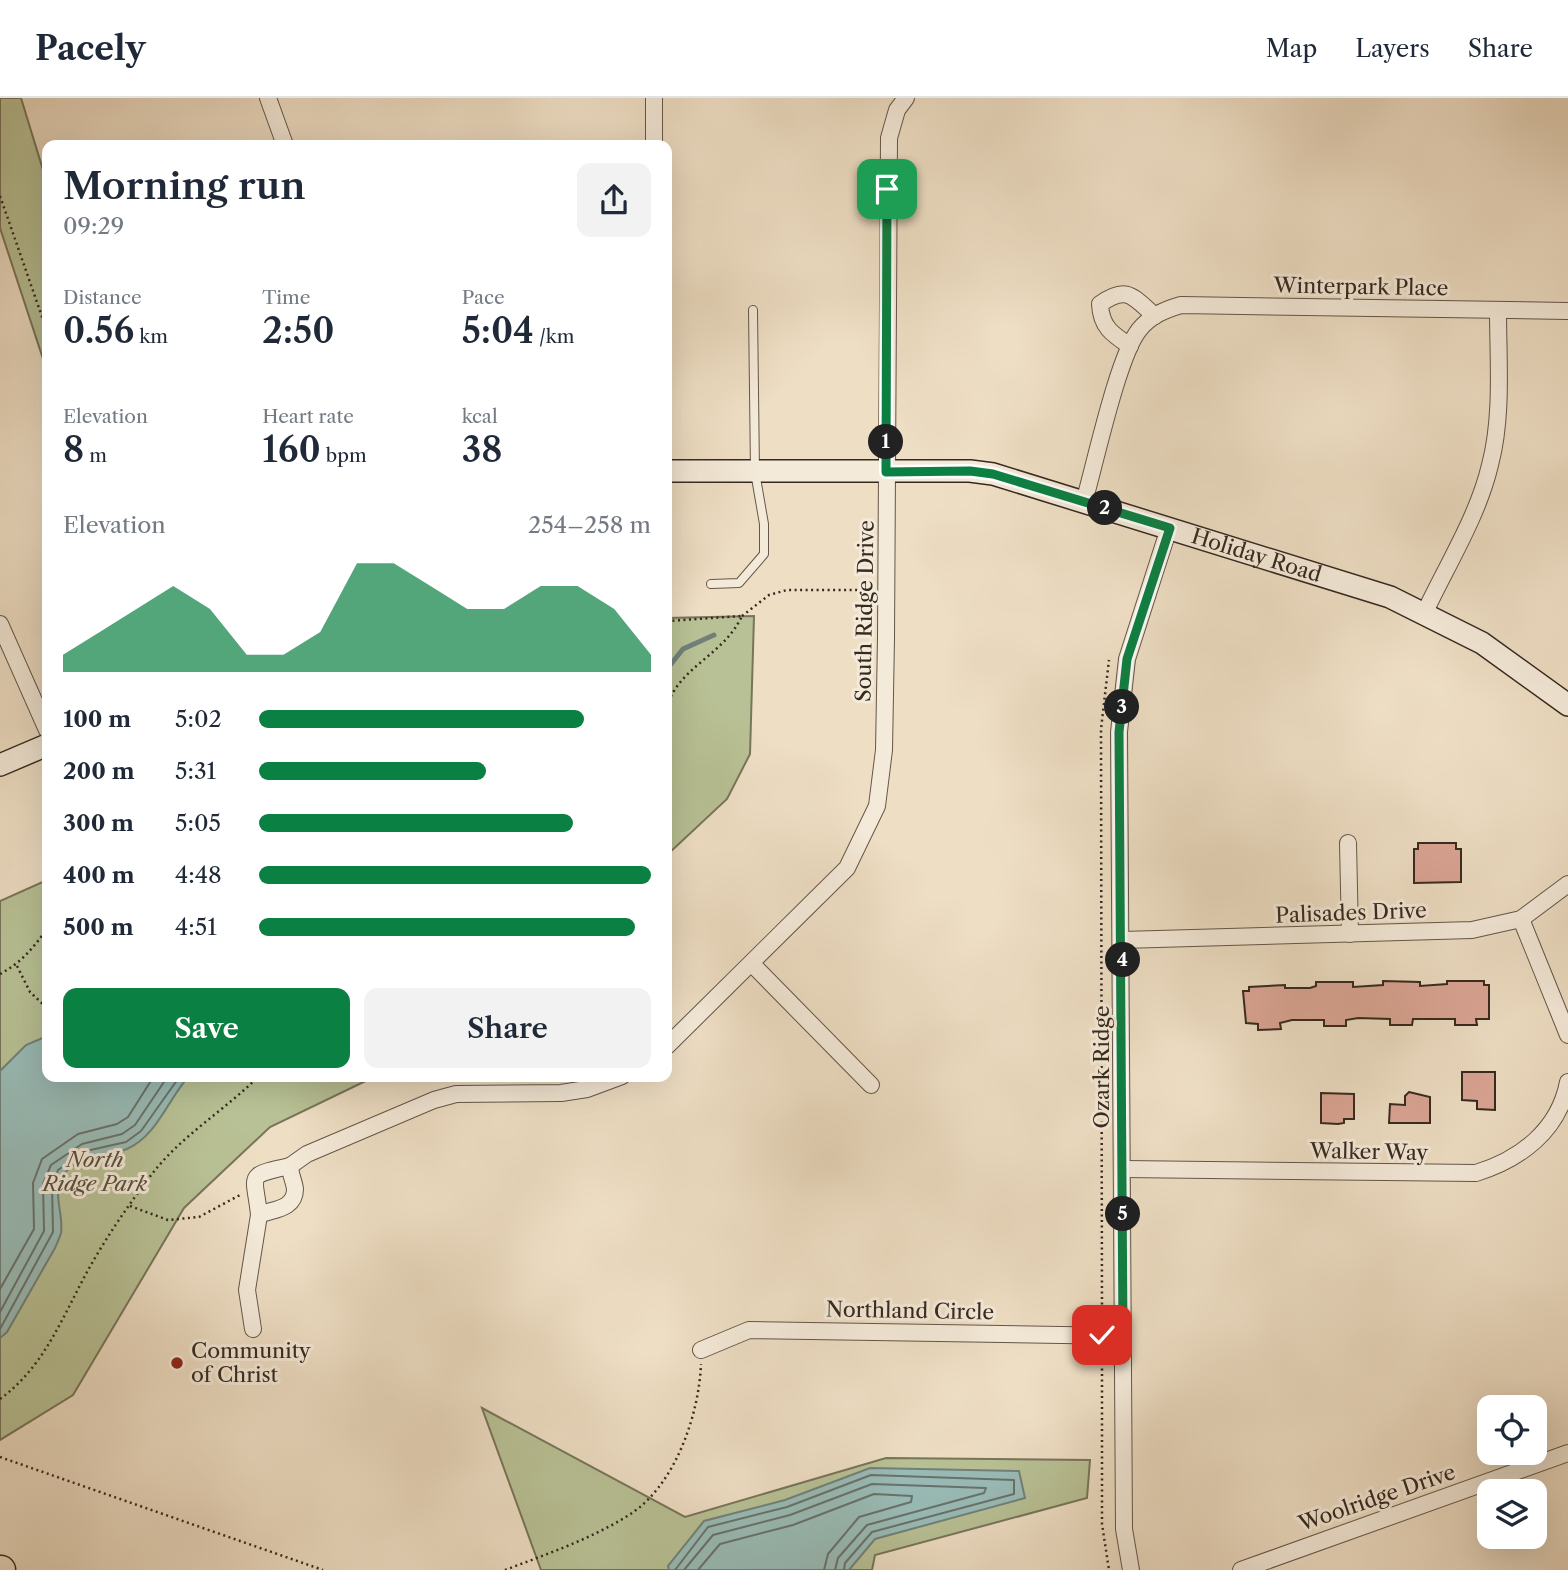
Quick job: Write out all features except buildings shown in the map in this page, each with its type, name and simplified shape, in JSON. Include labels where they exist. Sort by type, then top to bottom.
[{"type":"street","points":[[268,98],[283,140]]},
{"type":"street","points":[[654,98],[654,140]]},
{"type":"street","name":"South Ridge Drive","points":[[672,1041],[847,868],[877,806],[884,750],[889,138],[897,110],[906,98]]},
{"type":"street","points":[[1084,502],[1130,346],[1137,332],[1155,316],[1129,294],[1116,293],[1100,304],[1100,318],[1109,332],[1130,346]]},
{"type":"street","name":"Winterpark Place","points":[[1155,316],[1181,305],[1568,311]]},
{"type":"street","points":[[1425,612],[1482,491],[1490,465],[1497,416],[1499,310]]},
{"type":"street","name":"Holiday Road","points":[[672,471],[970,471],[993,474],[1337,578],[1425,612],[1518,666],[1568,705]]},
{"type":"street","name":"Ozark Ridge","points":[[1131,1570],[1124,1529],[1124,1169],[1119,732],[1127,659],[1170,528]]},
{"type":"street","points":[[0,624],[42,719]]},
{"type":"street","points":[[0,765],[42,747]]},
{"type":"street","points":[[1348,843],[1350,934]]},
{"type":"street","name":"Palisades Drive","points":[[1122,940],[1472,930],[1521,919],[1568,884]]},
{"type":"street","points":[[1521,919],[1568,1035]]},
{"type":"street","points":[[752,964],[871,1085]]},
{"type":"street","points":[[253,1329],[247,1290],[259,1215],[253,1193],[256,1180],[265,1171],[290,1166],[307,1154],[434,1100],[473,1093],[561,1093],[587,1089],[606,1082]]},
{"type":"street","name":"Walker Way","points":[[1124,1169],[1476,1173],[1505,1163],[1534,1142],[1560,1106],[1568,1082]]},
{"type":"street","points":[[259,1215],[280,1209],[291,1201],[295,1188],[290,1166]]},
{"type":"street","name":"Northland Circle","points":[[701,1350],[749,1330],[1123,1336]]},
{"type":"street","name":"Woolridge Drive","points":[[1241,1570],[1568,1453]]},
{"type":"lane","points":[[710,584],[739,583],[764,554],[764,524],[755,472],[753,310]]},
{"type":"path","points":[[0,196],[42,317]]},
{"type":"path","points":[[672,692],[681,680],[721,648],[742,616],[769,596],[787,590],[886,590]]},
{"type":"path","points":[[672,621],[742,616]]},
{"type":"path","points":[[1109,1570],[1102,1524],[1101,729],[1111,654]]},
{"type":"path","points":[[0,974],[16,965],[42,936]]},
{"type":"path","points":[[16,965],[30,992],[42,1003]]},
{"type":"path","points":[[0,1399],[30,1372],[49,1346],[88,1270],[164,1159],[232,1104],[253,1082]]},
{"type":"path","points":[[130,1206],[167,1220],[199,1217],[224,1206],[235,1197],[253,1193]]},
{"type":"path","points":[[505,1570],[581,1541],[632,1514],[662,1482],[684,1443],[700,1395],[701,1350]]},
{"type":"path","points":[[0,1457],[323,1570]]},
{"type":"green space","points":[[0,98],[21,98],[42,167],[42,356],[0,228]]},
{"type":"green space","points":[[754,616],[750,754],[727,799],[672,850],[672,618]]},
{"type":"green space","name":"North Ridge Park","points":[[42,882],[42,1082],[364,1082],[270,1127],[184,1208],[73,1395],[0,1440],[0,901]]},
{"type":"green space","points":[[482,1408],[685,1517],[886,1458],[1090,1460],[1087,1498],[875,1555],[872,1570],[541,1570]]},
{"type":"water","points":[[42,1038],[42,1082],[184,1082],[154,1126],[137,1143],[119,1152],[77,1163],[64,1174],[58,1188],[60,1236],[7,1332],[0,1338],[0,1071],[26,1045]]},
{"type":"water","points":[[870,1468],[1019,1471],[1025,1498],[875,1539],[849,1570],[669,1570],[668,1566],[704,1521],[785,1500]]},
{"type":"waterway","points":[[672,663],[683,649],[714,635]]},
{"type":"place","name":"Community of Christ","points":[[177,1363]]},
{"type":"route","points":[[887,189],[886,472],[970,471],[993,474],[1170,528],[1127,659],[1119,732],[1124,1169],[1123,1336],[1102,1335]]}]
